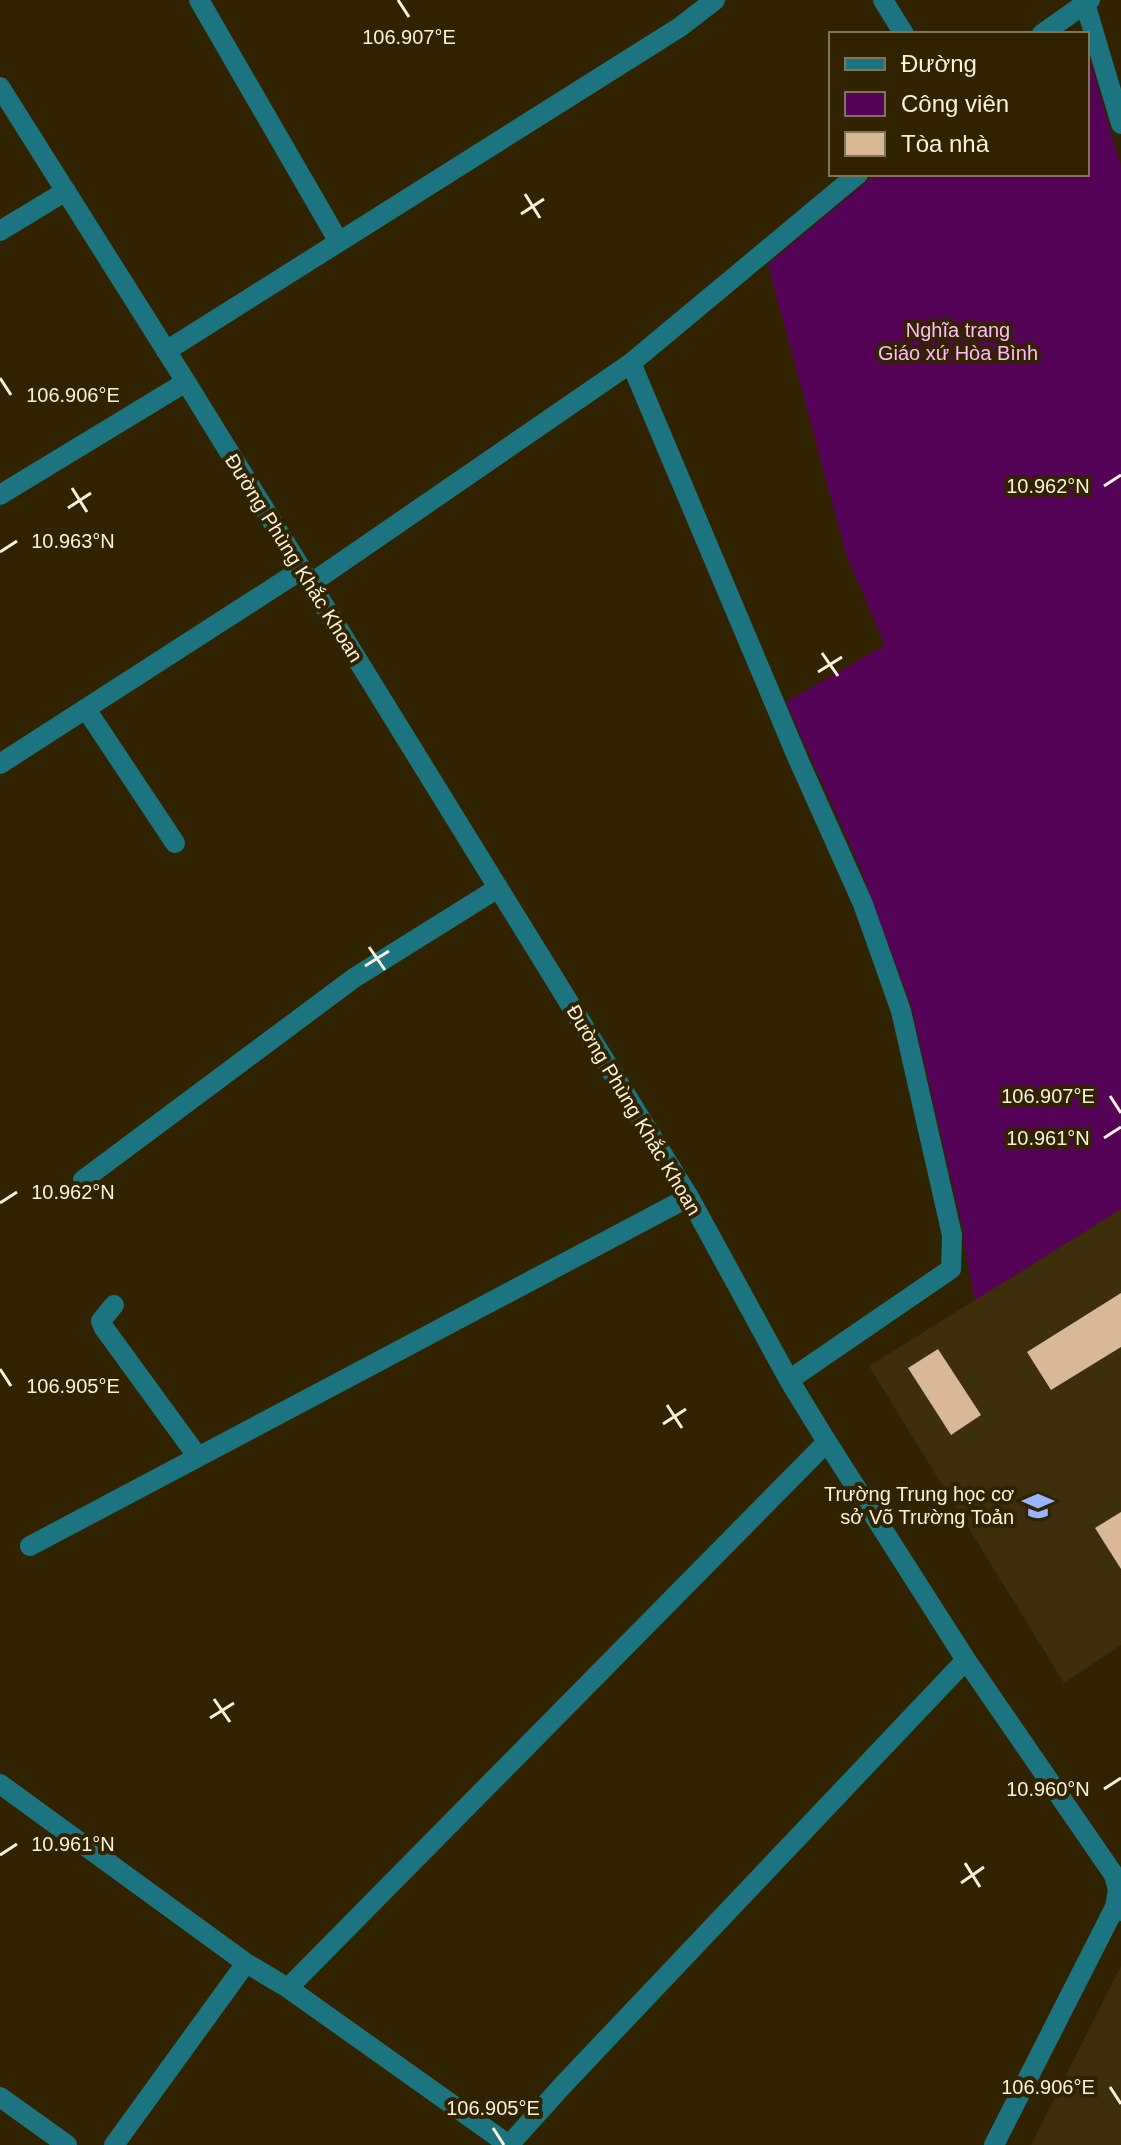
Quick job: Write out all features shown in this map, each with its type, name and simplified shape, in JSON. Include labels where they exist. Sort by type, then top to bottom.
[{"type":"street","points":[[199,0],[339,242]]},
{"type":"street","points":[[166,351],[680,27],[715,0]]},
{"type":"street","points":[[883,0],[903,32]]},
{"type":"street","points":[[1045,32],[1088,2],[1121,124]]},
{"type":"street","name":"Đường Phùng Khắc Khoan","points":[[0,87],[186,382],[689,1197],[789,1380],[827,1442],[966,1660],[1114,1875],[1118,1909],[994,2145]]},
{"type":"street","points":[[0,764],[305,577],[631,363],[856,176]]},
{"type":"street","points":[[0,231],[66,191]]},
{"type":"street","points":[[631,363],[798,759],[863,904],[901,1011],[952,1235],[951,1269],[789,1380]]},
{"type":"street","points":[[0,495],[186,382]]},
{"type":"street","points":[[86,709],[175,843]]},
{"type":"street","points":[[83,1180],[354,978],[498,888]]},
{"type":"street","points":[[30,1546],[689,1197]]},
{"type":"street","points":[[114,1305],[101,1321],[104,1328],[198,1457]]},
{"type":"street","points":[[288,1988],[827,1442]]},
{"type":"street","points":[[0,1784],[246,1963],[288,1988],[509,2145],[966,1660]]},
{"type":"street","points":[[114,2145],[246,1963]]},
{"type":"street","points":[[0,2097],[67,2145]]},
{"type":"shaded area","name":"Trường Trung học cơ sở Võ Trường Toản","points":[[1121,1209],[1121,1645],[1064,1683],[869,1366]]},
{"type":"shaded area","points":[[1121,1966],[1121,2145],[1031,2145]]},
{"type":"green space","name":"Nghĩa trang Giáo xứ Hòa Bình","points":[[1089,57],[1121,167],[1121,1209],[975,1300],[964,1234],[911,1005],[860,867],[786,702],[885,645],[846,554],[768,264],[874,176],[1089,176]]},
{"type":"building","points":[[1121,1293],[1121,1347],[1051,1390],[1027,1352]]},
{"type":"building","points":[[938,1349],[981,1415],[951,1435],[908,1368]]},
{"type":"building","points":[[1121,1512],[1121,1569],[1095,1528]]},
{"type":"place","name":"Trường Trung học cơ sở Võ Trường Toản","points":[[1038,1506]]}]
